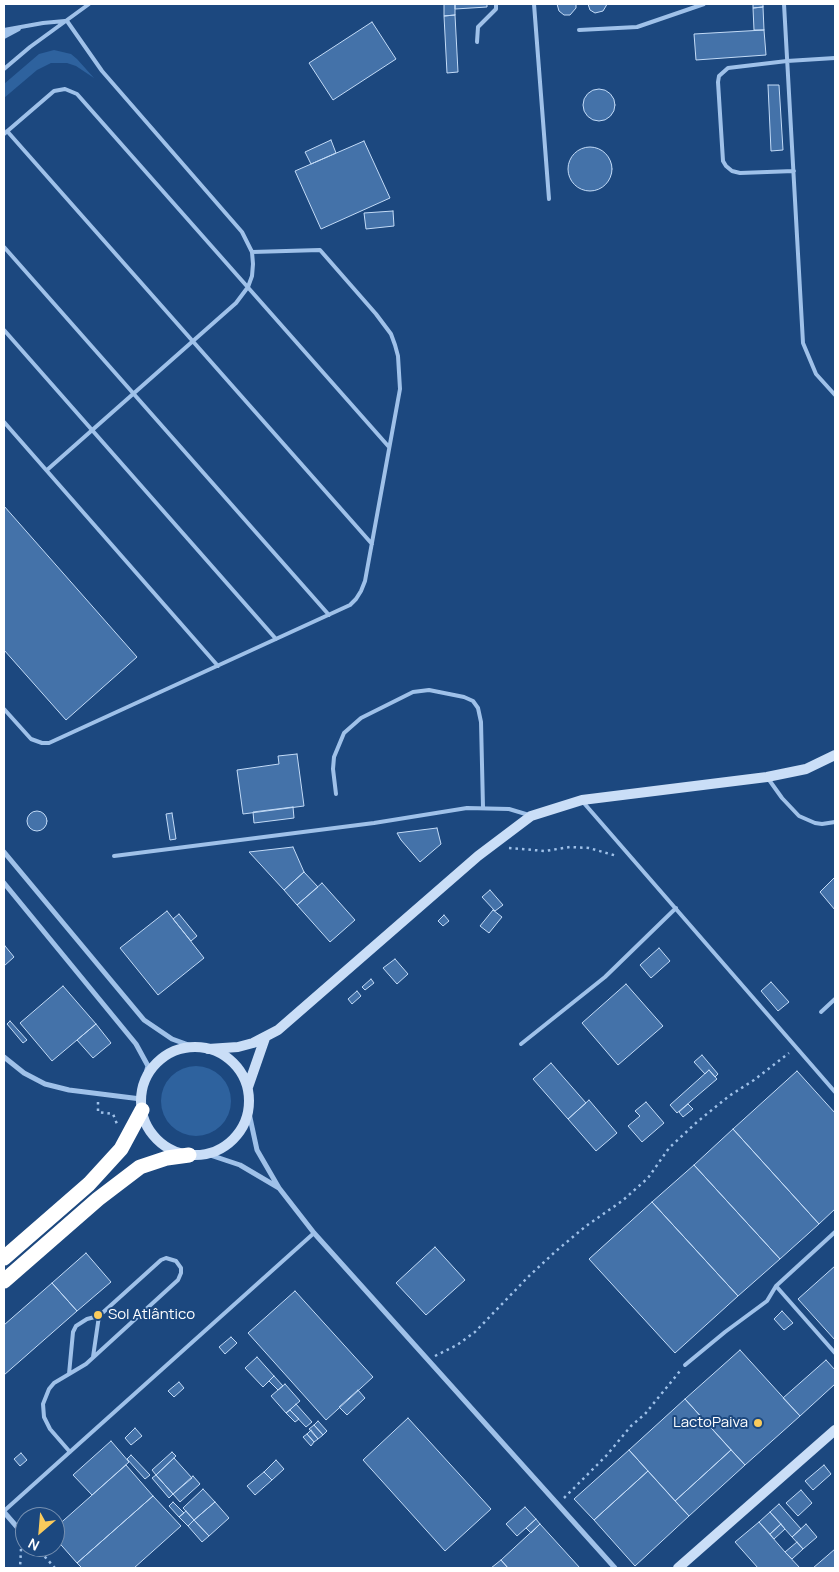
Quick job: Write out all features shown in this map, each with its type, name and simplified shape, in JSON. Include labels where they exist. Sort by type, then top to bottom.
[{"type":"highway","points":[[4,1258],[89,1184],[122,1149],[136,1124],[141,1104]]},
{"type":"highway","points":[[4,1281],[98,1199],[140,1167],[167,1158],[189,1155]]},
{"type":"street","points":[[208,1049],[238,1047],[265,1038],[278,1030],[478,856],[532,816],[582,800],[768,778],[806,769],[835,755]]},
{"type":"street","points":[[4,852],[144,1020],[172,1039],[208,1049],[221,1054],[233,1062],[242,1074],[248,1087],[249,1113],[257,1150],[279,1188],[314,1233],[615,1568]]},
{"type":"street","points":[[4,883],[136,1044],[148,1066],[141,1104],[147,1126],[158,1140],[172,1150],[189,1155],[207,1154],[221,1149],[234,1140],[243,1128],[249,1113]]},
{"type":"street","points":[[248,1087],[265,1038]]},
{"type":"street","points":[[144,1084],[151,1070],[163,1058],[178,1050],[194,1046]]},
{"type":"street","points":[[4,1057],[24,1073],[45,1084],[69,1090],[98,1093],[141,1104]]},
{"type":"street","points":[[207,1154],[240,1165],[279,1188]]},
{"type":"street","points":[[678,1568],[835,1430]]},
{"type":"street","points":[[4,1512],[15,1525]]},
{"type":"lane","points":[[4,69],[30,47],[89,4]]},
{"type":"lane","points":[[477,42],[478,27],[496,9],[496,4]]},
{"type":"lane","points":[[534,4],[549,199]]},
{"type":"lane","points":[[580,30],[637,27],[704,4]]},
{"type":"lane","points":[[784,4],[803,343],[816,374],[835,395]]},
{"type":"lane","points":[[4,31],[43,23],[67,21]]},
{"type":"lane","points":[[46,470],[236,302],[248,287],[252,276],[253,264],[252,252],[242,232],[102,71],[67,21]]},
{"type":"lane","points":[[4,37],[21,28]]},
{"type":"lane","points":[[794,172],[740,173],[732,171],[726,166],[723,161],[718,76],[728,68],[835,58]]},
{"type":"lane","points":[[372,544],[5,133],[54,91],[65,89],[77,94],[389,447]]},
{"type":"lane","points":[[4,247],[329,615]]},
{"type":"lane","points":[[4,710],[31,739],[42,743],[49,743],[329,615],[356,600],[365,581],[400,389],[398,356],[395,345],[384,324],[320,250],[252,252]]},
{"type":"lane","points":[[4,330],[276,639]]},
{"type":"lane","points":[[4,422],[218,666]]},
{"type":"lane","points":[[336,794],[333,769],[334,756],[344,733],[361,718],[413,692],[429,690],[464,696],[473,701],[478,708],[484,807]]},
{"type":"lane","points":[[768,778],[782,798],[799,816],[815,823],[835,822]]},
{"type":"lane","points":[[582,800],[835,1092]]},
{"type":"lane","points":[[114,856],[374,823],[467,808],[509,809],[532,816]]},
{"type":"lane","points":[[521,1044],[605,977],[676,908]]},
{"type":"lane","points":[[821,1012],[835,999]]},
{"type":"lane","points":[[685,1365],[767,1301],[776,1286],[835,1232]]},
{"type":"lane","points":[[4,1512],[314,1233]]},
{"type":"lane","points":[[69,1374],[73,1332],[76,1326],[87,1319],[99,1316],[161,1260],[171,1259],[179,1265],[181,1272],[178,1280],[78,1370],[54,1383],[48,1389],[43,1404],[46,1423],[70,1452]]},
{"type":"lane","points":[[776,1286],[835,1353]]},
{"type":"lane","points":[[93,1357],[99,1316]]},
{"type":"path","points":[[502,849],[544,851],[570,847],[589,848],[636,861]]},
{"type":"path","points":[[427,1358],[443,1353],[475,1332],[556,1251],[586,1226],[622,1201],[648,1178],[668,1148],[697,1122],[728,1096],[772,1067],[796,1047]]},
{"type":"path","points":[[98,1093],[98,1112],[113,1114],[118,1122],[115,1128]]},
{"type":"path","points":[[558,1504],[606,1456],[631,1426],[645,1414],[685,1365]]},
{"type":"path","points":[[45,1557],[55,1568]]},
{"type":"shaded area","points":[[54,50],[71,54],[94,78],[76,66],[67,63],[51,63],[37,70],[4,98],[4,84],[39,54]]},
{"type":"shaded area","points":[[196,1066],[209,1069],[221,1076],[228,1088],[231,1101],[228,1114],[221,1126],[209,1133],[196,1136],[183,1133],[171,1126],[164,1114],[161,1101],[164,1088],[171,1076],[183,1069]]},
{"type":"building","points":[[444,4],[455,4],[455,15],[444,16]]},
{"type":"building","points":[[455,4],[487,4],[487,7],[455,9]]},
{"type":"building","points":[[557,4],[576,4],[576,8],[570,15],[564,15],[559,11]]},
{"type":"building","points":[[588,4],[607,4],[603,11],[595,13],[590,10]]},
{"type":"building","points":[[753,4],[763,4],[763,7],[753,8]]},
{"type":"building","points":[[763,7],[764,30],[754,30],[753,8]]},
{"type":"building","points":[[455,15],[458,72],[447,73],[444,16]]},
{"type":"building","points":[[372,22],[396,59],[333,100],[309,63]]},
{"type":"building","points":[[764,30],[766,55],[696,60],[694,34]]},
{"type":"building","points":[[768,85],[779,85],[783,150],[771,151]]},
{"type":"building","points":[[599,89],[610,94],[615,105],[610,116],[599,121],[588,116],[583,105],[588,94]]},
{"type":"building","points":[[331,140],[336,153],[311,164],[305,152]]},
{"type":"building","points":[[364,141],[390,198],[321,229],[295,171]]},
{"type":"building","points":[[590,147],[602,151],[608,157],[612,169],[608,181],[602,187],[590,191],[578,187],[572,181],[568,169],[572,157],[578,151]]},
{"type":"building","points":[[393,211],[394,226],[366,229],[364,213]]},
{"type":"building","points":[[4,506],[137,657],[66,720],[4,650]]},
{"type":"building","points":[[297,754],[304,806],[243,814],[237,770],[279,764],[278,756]]},
{"type":"building","points":[[293,807],[294,818],[254,823],[253,812]]},
{"type":"building","points":[[37,811],[44,814],[47,821],[44,828],[37,831],[30,828],[27,821],[30,814]]},
{"type":"building","points":[[172,813],[176,839],[170,840],[166,814]]},
{"type":"building","points":[[437,828],[441,844],[420,862],[397,833]]},
{"type":"building","points":[[293,847],[304,872],[284,890],[249,852]]},
{"type":"building","points":[[304,872],[318,887],[297,905],[284,890]]},
{"type":"building","points":[[835,877],[835,910],[820,892]]},
{"type":"building","points":[[322,883],[355,920],[330,942],[297,905]]},
{"type":"building","points":[[490,890],[503,905],[495,911],[482,897]]},
{"type":"building","points":[[493,910],[502,917],[489,933],[480,926]]},
{"type":"building","points":[[167,911],[204,958],[158,995],[120,948]]},
{"type":"building","points":[[179,914],[197,936],[191,941],[173,919]]},
{"type":"building","points":[[444,915],[449,921],[443,926],[438,921]]},
{"type":"building","points":[[4,947],[14,957],[4,966]]},
{"type":"building","points":[[659,948],[670,961],[651,978],[640,965]]},
{"type":"building","points":[[395,959],[408,974],[397,984],[383,968]]},
{"type":"building","points":[[371,979],[374,983],[365,990],[362,987]]},
{"type":"building","points":[[771,982],[789,1002],[778,1011],[761,991]]},
{"type":"building","points":[[626,984],[663,1026],[618,1065],[582,1023]]},
{"type":"building","points":[[63,986],[96,1024],[52,1061],[20,1023]]},
{"type":"building","points":[[357,991],[361,996],[352,1004],[348,999]]},
{"type":"building","points":[[10,1021],[27,1040],[23,1043],[7,1024]]},
{"type":"building","points":[[96,1024],[111,1043],[93,1058],[77,1040]]},
{"type":"building","points":[[702,1055],[718,1074],[715,1077],[709,1070],[705,1074],[694,1062]]},
{"type":"building","points":[[551,1063],[586,1103],[568,1119],[533,1079]]},
{"type":"building","points":[[709,1070],[717,1079],[677,1113],[670,1105]]},
{"type":"building","points":[[797,1071],[835,1113],[835,1209],[819,1224],[733,1129]]},
{"type":"building","points":[[589,1100],[617,1133],[596,1151],[568,1119]]},
{"type":"building","points":[[646,1102],[664,1123],[642,1142],[628,1126],[640,1116],[635,1111]]},
{"type":"building","points":[[688,1104],[693,1109],[683,1117],[679,1112]]},
{"type":"building","points":[[733,1129],[819,1224],[780,1259],[694,1165]]},
{"type":"building","points":[[694,1165],[780,1259],[738,1296],[652,1202]]},
{"type":"building","points":[[652,1202],[738,1296],[675,1353],[589,1259]]},
{"type":"building","points":[[435,1247],[465,1280],[426,1315],[396,1283]]},
{"type":"building","points":[[86,1253],[111,1282],[77,1311],[52,1283]]},
{"type":"building","points":[[835,1266],[835,1340],[798,1299]]},
{"type":"building","points":[[52,1283],[77,1311],[4,1375],[4,1325]]},
{"type":"building","points":[[295,1291],[373,1377],[326,1420],[248,1333]]},
{"type":"building","points":[[782,1311],[793,1323],[784,1330],[774,1319]]},
{"type":"building","points":[[231,1337],[237,1343],[225,1354],[219,1347]]},
{"type":"building","points":[[740,1350],[800,1416],[745,1465],[685,1399]]},
{"type":"building","points":[[257,1357],[274,1376],[263,1387],[245,1368]]},
{"type":"building","points":[[826,1360],[835,1370],[835,1384],[800,1416],[783,1398]]},
{"type":"building","points":[[274,1376],[283,1386],[278,1390],[269,1381]]},
{"type":"building","points":[[179,1382],[184,1388],[174,1397],[168,1391]]},
{"type":"building","points":[[285,1384],[300,1401],[286,1413],[271,1396]]},
{"type":"building","points":[[358,1390],[365,1398],[347,1415],[339,1407]]},
{"type":"building","points":[[685,1399],[731,1450],[675,1501],[629,1450]]},
{"type":"building","points":[[296,1404],[312,1422],[306,1427],[290,1410]]},
{"type":"building","points":[[290,1410],[299,1419],[295,1422],[286,1413]]},
{"type":"building","points":[[408,1418],[491,1509],[445,1551],[363,1460]]},
{"type":"building","points":[[318,1421],[327,1431],[323,1435],[314,1425]]},
{"type":"building","points":[[314,1425],[323,1435],[318,1439],[309,1429]]},
{"type":"building","points":[[135,1428],[142,1436],[131,1445],[125,1438]]},
{"type":"building","points":[[311,1430],[318,1439],[314,1442],[307,1434]]},
{"type":"building","points":[[307,1434],[314,1442],[311,1446],[303,1437]]},
{"type":"building","points":[[111,1441],[129,1462],[92,1495],[73,1475]]},
{"type":"building","points":[[629,1450],[648,1471],[594,1520],[574,1499]]},
{"type":"building","points":[[731,1450],[745,1465],[689,1516],[675,1501]]},
{"type":"building","points":[[172,1452],[176,1456],[156,1475],[152,1470]]},
{"type":"building","points":[[21,1453],[27,1460],[20,1466],[14,1459]]},
{"type":"building","points":[[131,1455],[150,1475],[145,1479],[127,1459]]},
{"type":"building","points":[[174,1458],[192,1478],[173,1494],[156,1475]]},
{"type":"building","points":[[276,1460],[284,1469],[272,1480],[264,1472]]},
{"type":"building","points":[[126,1465],[153,1496],[77,1563],[65,1549],[65,1519]]},
{"type":"building","points":[[824,1465],[831,1474],[813,1490],[805,1481]]},
{"type":"building","points":[[648,1471],[689,1516],[635,1566],[594,1520]]},
{"type":"building","points":[[264,1472],[272,1480],[255,1495],[247,1486]]},
{"type":"building","points":[[156,1475],[173,1494],[169,1498],[152,1478]]},
{"type":"building","points":[[193,1476],[200,1484],[180,1502],[173,1494]]},
{"type":"building","points":[[203,1489],[215,1502],[194,1520],[183,1508]]},
{"type":"building","points":[[801,1490],[812,1503],[798,1516],[786,1503]]},
{"type":"building","points":[[153,1496],[181,1526],[134,1568],[82,1568],[77,1563]]},
{"type":"building","points":[[173,1502],[184,1513],[179,1517],[169,1506]]},
{"type":"building","points":[[215,1502],[229,1518],[209,1536],[194,1520]]},
{"type":"building","points":[[779,1504],[801,1529],[792,1537],[770,1512]]},
{"type":"building","points":[[525,1507],[536,1519],[517,1536],[506,1524]]},
{"type":"building","points":[[186,1511],[194,1520],[188,1526],[179,1517]]},
{"type":"building","points":[[770,1512],[781,1524],[770,1534],[759,1522]]},
{"type":"building","points":[[536,1519],[540,1524],[531,1533],[526,1528]]},
{"type":"building","points":[[194,1520],[209,1536],[202,1542],[188,1526]]},
{"type":"building","points":[[759,1522],[800,1568],[758,1568],[735,1542]]},
{"type":"building","points":[[540,1524],[580,1568],[508,1568],[501,1560]]},
{"type":"building","points":[[781,1524],[785,1529],[774,1539],[770,1534]]},
{"type":"building","points":[[806,1524],[817,1537],[803,1549],[792,1537]]},
{"type":"building","points":[[797,1542],[803,1549],[792,1559],[785,1552]]},
{"type":"building","points":[[835,1549],[835,1568],[813,1568]]},
{"type":"building","points":[[501,1560],[508,1568],[491,1568]]},
{"type":"place","name":"Sol Atlântico","points":[[98,1315]]},
{"type":"place","name":"LactoPaiva","points":[[758,1423]]}]
